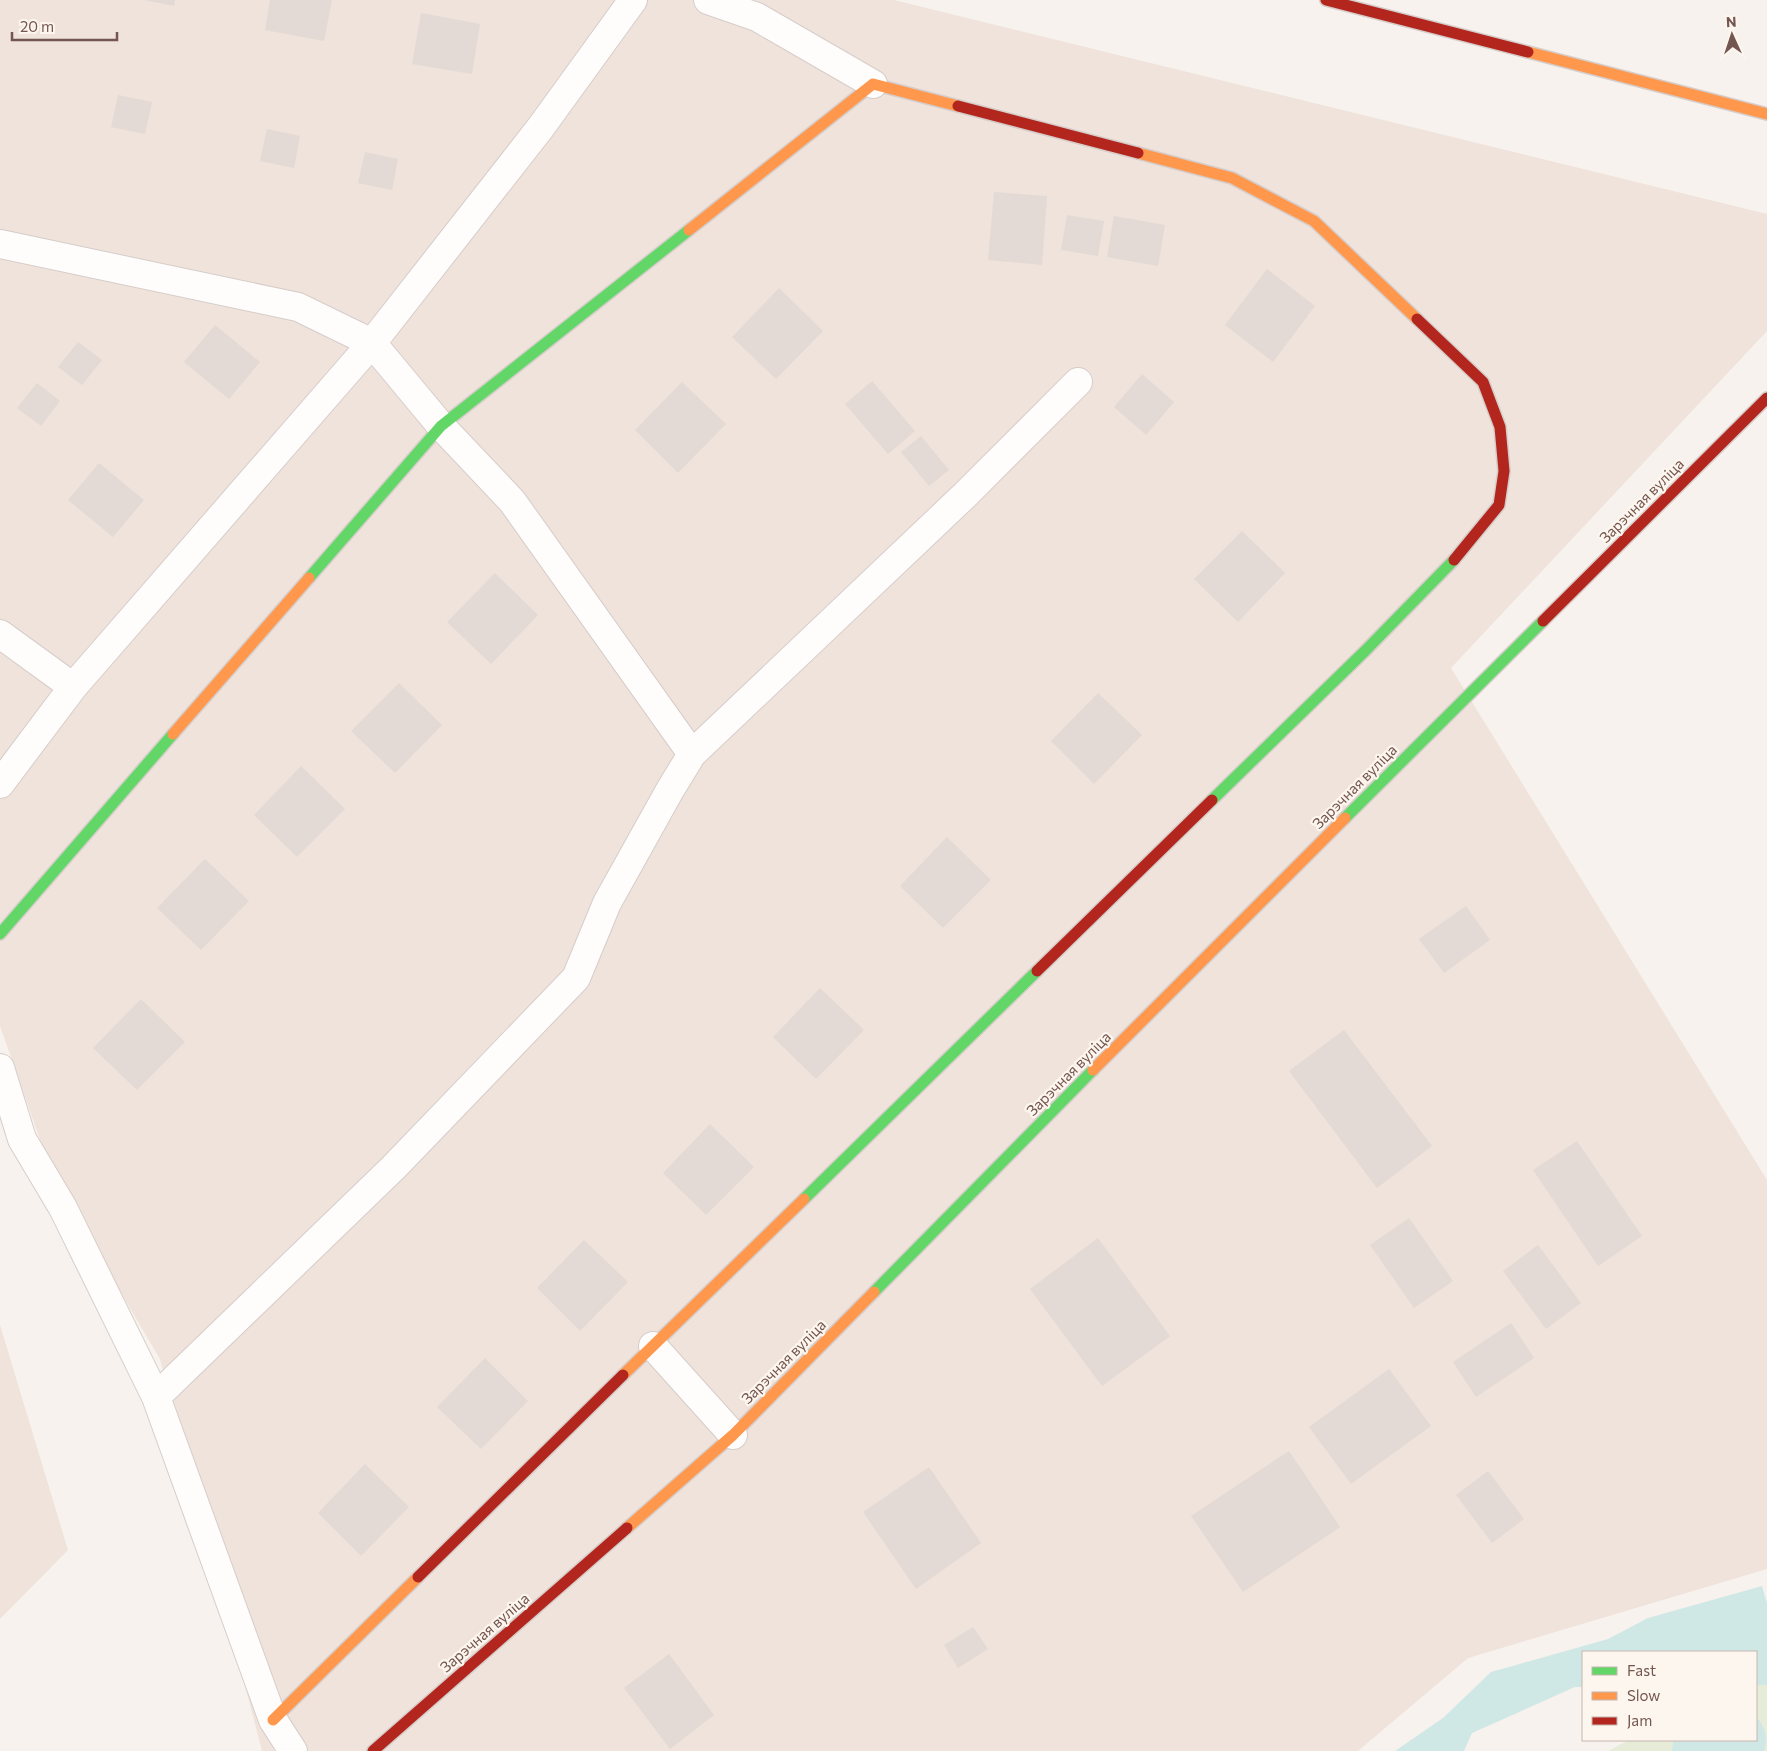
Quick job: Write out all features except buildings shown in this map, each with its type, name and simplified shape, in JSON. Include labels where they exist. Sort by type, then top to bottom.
[{"type":"street","points":[[0,784],[73,687],[372,342],[541,127],[633,0]]},
{"type":"street","points":[[273,1720],[1365,651],[1446,570],[1499,505],[1504,471],[1500,427],[1483,382],[1314,221],[1232,178],[873,84],[757,17],[708,0]]},
{"type":"street","points":[[1326,0],[1767,114]]},
{"type":"street","points":[[0,934],[441,426],[873,84]]},
{"type":"street","points":[[0,244],[298,306],[372,342],[441,426],[512,501],[692,754]]},
{"type":"street","points":[[156,1397],[394,1167],[576,978],[607,903],[692,754],[965,495],[1078,382]]},
{"type":"street","name":"Зарэчная вуліца","points":[[373,1751],[733,1435],[1141,1021],[1767,398]]},
{"type":"street","points":[[0,634],[73,687]]},
{"type":"street","points":[[0,1068],[22,1139],[63,1208],[156,1397],[273,1720],[293,1751]]},
{"type":"street","points":[[653,1346],[733,1435]]},
{"type":"shaded area","points":[[0,0],[894,0],[1767,214],[1767,331],[1451,668],[1767,1180],[1767,1569],[1468,1658],[1358,1751],[262,1751],[160,1359],[54,1179],[0,1026]]},
{"type":"shaded area","points":[[0,1325],[68,1550],[0,1619]]},
{"type":"green space","points":[[1767,1665],[1767,1751],[1608,1751],[1627,1741],[1757,1741],[1757,1670]]},
{"type":"water","points":[[1762,1586],[1767,1603],[1767,1685],[1757,1685],[1757,1651],[1582,1651],[1582,1687],[1575,1687],[1472,1733],[1464,1751],[1395,1751],[1443,1718],[1491,1672],[1608,1639],[1648,1618]]},
{"type":"waterway","points":[[1704,1751],[1731,1741]]},
{"type":"traffic: fast","points":[[309,578],[441,426],[689,230]]},
{"type":"traffic: fast","points":[[1212,800],[1365,651],[1454,560]]},
{"type":"traffic: fast","points":[[1345,818],[1543,621]]},
{"type":"traffic: fast","points":[[0,934],[173,734]]},
{"type":"traffic: fast","points":[[804,1199],[1037,971]]},
{"type":"traffic: fast","points":[[874,1292],[1093,1070]]},
{"type":"traffic: slow","points":[[1528,52],[1767,114]]},
{"type":"traffic: slow","points":[[689,230],[873,84],[958,106]]},
{"type":"traffic: slow","points":[[1138,153],[1232,178],[1314,221],[1417,319]]},
{"type":"traffic: slow","points":[[173,734],[309,578]]},
{"type":"traffic: slow","points":[[1093,1070],[1345,818]]},
{"type":"traffic: slow","points":[[623,1375],[804,1199]]},
{"type":"traffic: slow","points":[[627,1528],[733,1435],[874,1292]]},
{"type":"traffic: slow","points":[[273,1720],[418,1577]]},
{"type":"traffic: jam","points":[[1326,0],[1528,52]]},
{"type":"traffic: jam","points":[[958,106],[1138,153]]},
{"type":"traffic: jam","points":[[1417,319],[1483,382],[1500,427],[1504,471],[1499,505],[1454,560]]},
{"type":"traffic: jam","points":[[1543,621],[1767,398]]},
{"type":"traffic: jam","points":[[1037,971],[1212,800]]},
{"type":"traffic: jam","points":[[418,1577],[623,1375]]},
{"type":"traffic: jam","points":[[373,1751],[627,1528]]}]
